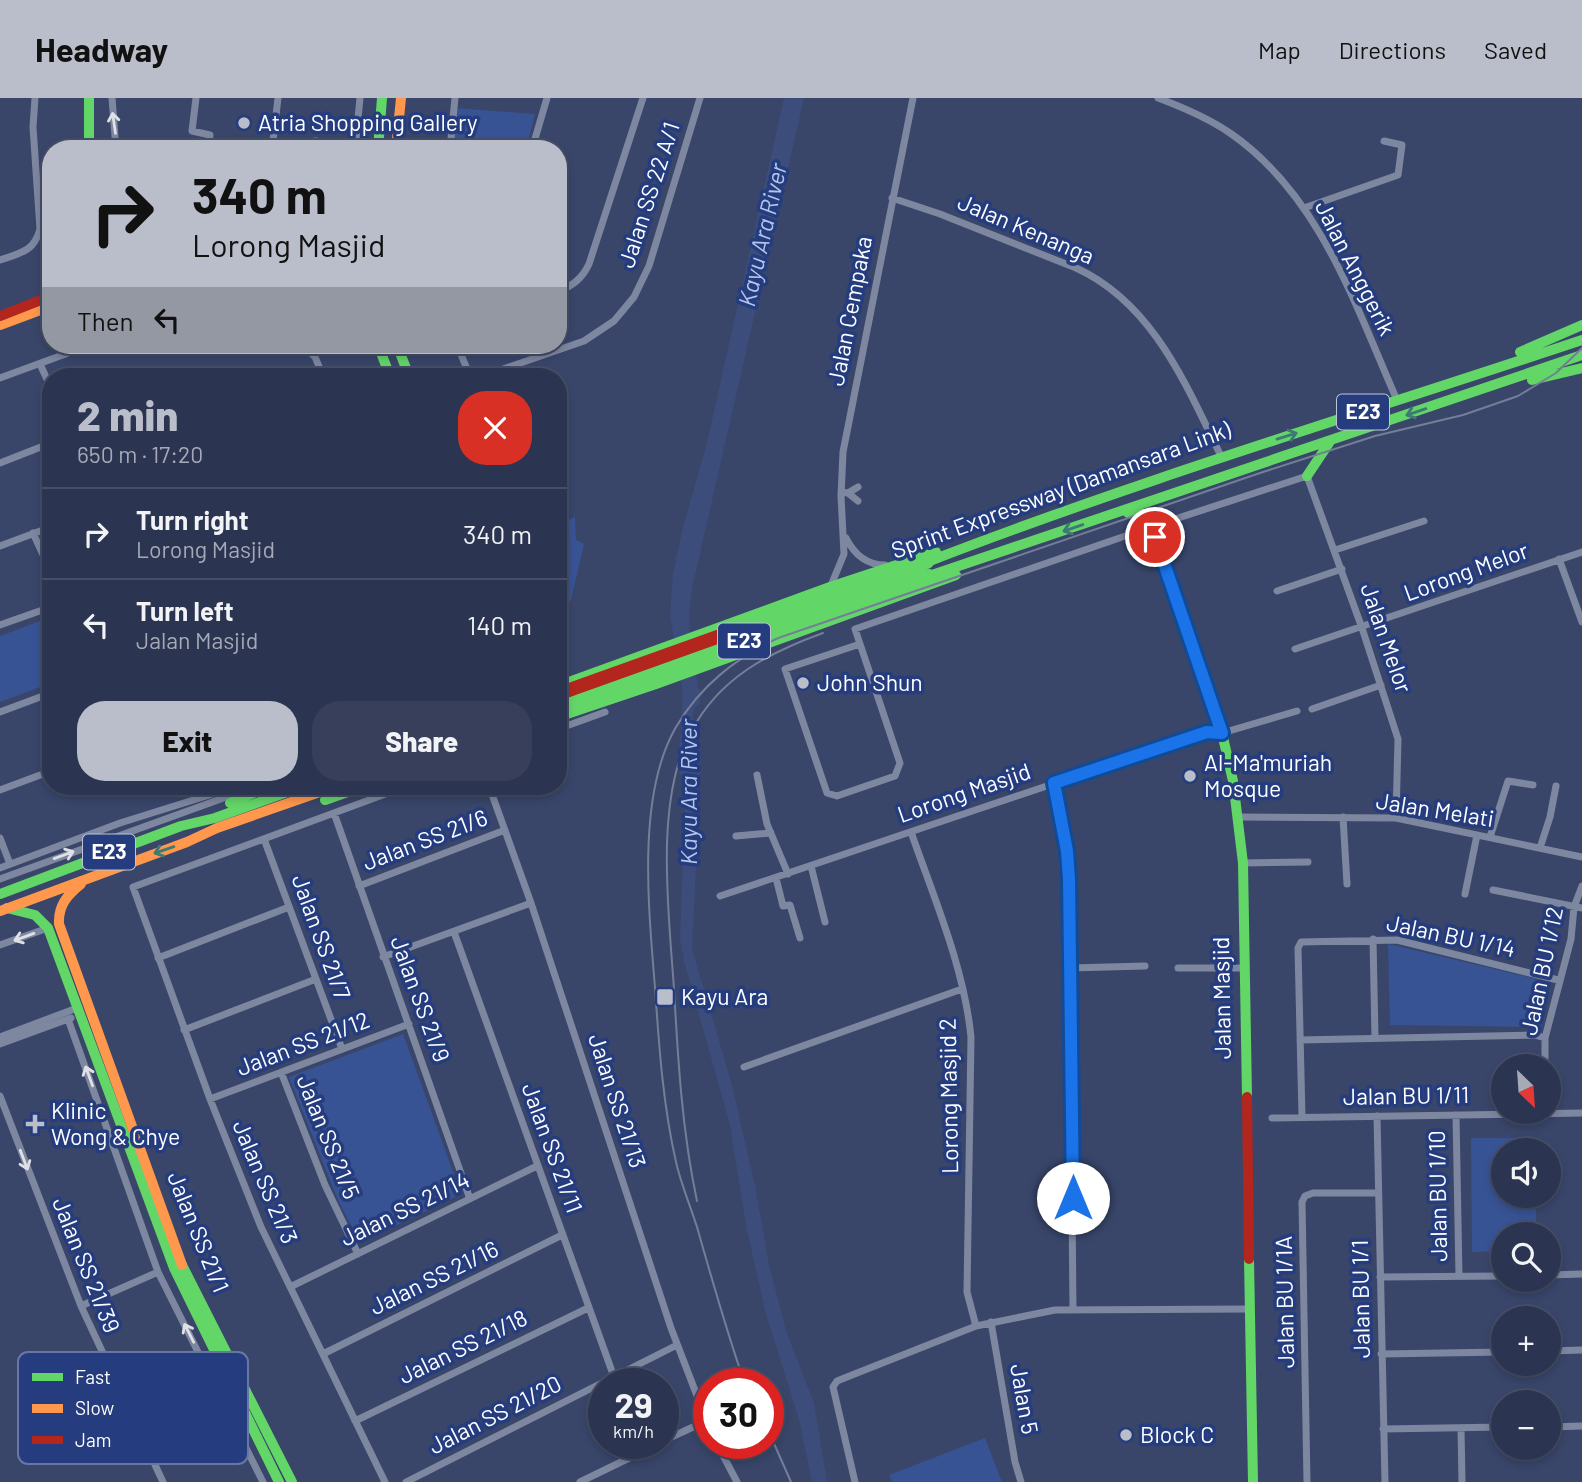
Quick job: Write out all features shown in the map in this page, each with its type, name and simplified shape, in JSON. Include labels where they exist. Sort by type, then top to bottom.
[{"type":"main road","points":[[89,98],[89,140]]},
{"type":"main road","points":[[378,140],[382,98]]},
{"type":"main road","points":[[397,140],[401,98]]},
{"type":"main road","points":[[0,316],[42,300]]},
{"type":"main road","points":[[0,325],[42,309]]},
{"type":"main road","points":[[1504,367],[1514,355],[1582,325]]},
{"type":"main road","name":"Sprint Expressway (Damansara Link)","points":[[567,704],[928,569],[997,534],[1221,456],[1582,340]]},
{"type":"main road","name":"Sprint Expressway (Damansara Link)","points":[[567,691],[928,569],[998,554],[1582,355]]},
{"type":"main road","points":[[1486,388],[1516,384],[1582,368]]},
{"type":"main road","points":[[1307,476],[1332,440]]},
{"type":"main road","points":[[1104,518],[1138,511],[1149,519],[1152,528]]},
{"type":"main road","name":"Jalan Masjid","points":[[1152,528],[1222,733],[1230,761],[1239,817],[1243,863],[1253,1482]]},
{"type":"main road","points":[[567,684],[897,563],[997,534]]},
{"type":"main road","points":[[567,713],[944,581],[998,554]]},
{"type":"main road","points":[[567,688],[575,681]]},
{"type":"main road","points":[[567,703],[572,709],[578,710]]},
{"type":"main road","points":[[181,826],[248,795]]},
{"type":"main road","name":"E23","points":[[3,909],[187,842],[216,823],[283,795]]},
{"type":"main road","name":"E23","points":[[0,894],[181,826],[216,823],[308,795]]},
{"type":"main road","points":[[187,842],[220,836],[339,795]]},
{"type":"main road","name":"Jalan SS 21/1","points":[[85,880],[62,902],[58,915],[59,924],[181,1262],[226,1352]]},
{"type":"main road","points":[[3,909],[32,913],[44,921],[48,928]]},
{"type":"main road","name":"Jalan SS 21/1","points":[[48,928],[75,1014],[174,1268],[215,1352]]},
{"type":"main road","name":"Jalan SS 21/1","points":[[248,1395],[292,1482]]},
{"type":"main road","name":"Jalan SS 21/1","points":[[248,1420],[278,1482]]},
{"type":"street","points":[[0,260],[26,251],[37,242],[40,229],[33,127],[35,98]]},
{"type":"street","points":[[112,98],[115,140]]},
{"type":"street","points":[[196,98],[192,131],[210,135],[209,140]]},
{"type":"street","points":[[273,140],[278,98]]},
{"type":"street","points":[[356,140],[360,98]]},
{"type":"street","points":[[451,140],[455,98]]},
{"type":"street","points":[[535,140],[547,98]]},
{"type":"street","points":[[567,287],[584,276],[589,264],[643,98]]},
{"type":"street","name":"Jalan SS 22 A/1","points":[[567,347],[584,341],[614,321],[634,297],[649,266],[700,98]]},
{"type":"street","name":"Jalan Cempaka","points":[[830,587],[844,554],[844,443],[913,98]]},
{"type":"street","name":"Jalan Anggerik","points":[[1158,98],[1229,132],[1273,169],[1304,208],[1351,295],[1397,400]]},
{"type":"street","points":[[1304,208],[1398,175],[1402,145],[1384,141]]},
{"type":"street","name":"Jalan Kenanga","points":[[892,198],[925,208],[1092,275],[1120,297],[1165,348],[1188,387],[1221,456]]},
{"type":"street","points":[[0,378],[66,354]]},
{"type":"street","name":"Jalan SS 22 A/1","points":[[506,368],[546,354]]},
{"type":"street","points":[[40,364],[42,368]]},
{"type":"street","points":[[0,463],[42,447]]},
{"type":"street","points":[[860,643],[785,669],[827,793],[837,796],[895,776],[900,763],[860,643],[855,629],[1307,476]]},
{"type":"street","name":"Jalan Melor","points":[[1307,476],[1342,569],[1398,739],[1396,818]]},
{"type":"street","points":[[844,492],[858,487]]},
{"type":"street","points":[[844,492],[858,500]]},
{"type":"street","points":[[1335,550],[1424,521]]},
{"type":"street","points":[[0,546],[42,530]]},
{"type":"street","points":[[33,533],[42,552]]},
{"type":"street","points":[[844,534],[851,549],[868,562],[882,565],[897,563]]},
{"type":"street","name":"Lorong Melor","points":[[1295,649],[1582,552]]},
{"type":"street","points":[[1559,559],[1582,622]]},
{"type":"street","points":[[1277,591],[1342,569]]},
{"type":"street","points":[[0,625],[42,610]]},
{"type":"street","points":[[1312,709],[1381,685]]},
{"type":"street","points":[[0,712],[42,697]]},
{"type":"street","name":"Lorong Masjid","points":[[720,896],[1207,732],[1222,733],[1297,711]]},
{"type":"street","points":[[567,726],[605,712]]},
{"type":"street","points":[[0,790],[42,775]]},
{"type":"street","points":[[757,775],[771,834],[788,874]]},
{"type":"street","points":[[1490,837],[1508,781],[1533,785]]},
{"type":"street","points":[[1054,783],[1068,861],[1073,1310]]},
{"type":"street","points":[[1539,848],[1550,817],[1556,786]]},
{"type":"street","points":[[0,868],[120,823],[206,795]]},
{"type":"street","points":[[0,879],[231,795]]},
{"type":"street","points":[[264,839],[383,795]]},
{"type":"street","name":"Jalan SS 21/13","points":[[492,795],[693,1387]]},
{"type":"street","name":"Jalan SS 21/9","points":[[334,813],[470,1199]]},
{"type":"street","name":"Jalan Melati","points":[[1239,817],[1396,818],[1582,857]]},
{"type":"street","points":[[1343,817],[1347,884]]},
{"type":"street","name":"Jalan SS 21/6","points":[[359,886],[505,830]]},
{"type":"street","name":"Lorong Masjid 2","points":[[911,832],[968,1008],[971,1038],[967,1292],[976,1326]]},
{"type":"street","points":[[736,836],[771,834]]},
{"type":"street","points":[[1465,894],[1477,835]]},
{"type":"street","points":[[0,838],[10,864]]},
{"type":"street","name":"Jalan SS 21/3","points":[[264,839],[133,887],[184,1030],[261,1227],[385,1482]]},
{"type":"street","name":"Jalan SS 21/7","points":[[264,839],[342,1049]]},
{"type":"street","points":[[1243,863],[1307,862]]},
{"type":"street","points":[[811,866],[825,922]]},
{"type":"street","points":[[776,878],[783,906],[790,905],[800,938]]},
{"type":"street","name":"Jalan BU 1/12","points":[[1545,1054],[1545,1038],[1582,886]]},
{"type":"street","points":[[1493,890],[1578,907]]},
{"type":"street","points":[[383,957],[531,903]]},
{"type":"street","points":[[158,958],[289,907]]},
{"type":"street","points":[[0,945],[48,928]]},
{"type":"street","name":"Jalan SS 21/11","points":[[454,932],[611,1368]]},
{"type":"street","points":[[1373,939],[1375,1038]]},
{"type":"street","name":"Jalan BU 1/14","points":[[1301,1117],[1298,948],[1301,942],[1397,940],[1558,980]]},
{"type":"street","points":[[1070,968],[1145,966]]},
{"type":"street","points":[[1178,968],[1244,968]]},
{"type":"street","points":[[184,1030],[316,979]]},
{"type":"street","points":[[744,1067],[962,989]]},
{"type":"street","points":[[0,1037],[75,1014]]},
{"type":"street","points":[[0,1044],[75,1014]]},
{"type":"street","points":[[75,1014],[158,1272],[199,1352]]},
{"type":"street","name":"Jalan SS 21/12","points":[[210,1099],[409,1024]]},
{"type":"street","points":[[1300,1040],[1535,1035],[1545,1038]]},
{"type":"street","name":"Jalan SS 21/5","points":[[281,1072],[325,1185],[358,1254]]},
{"type":"street","name":"Jalan SS 21/39","points":[[0,1097],[80,1306],[101,1352]]},
{"type":"street","name":"Jalan BU 1/11","points":[[1561,1112],[1582,1113]]},
{"type":"street","name":"Jalan BU 1/11","points":[[1272,1118],[1491,1114]]},
{"type":"street","name":"Jalan BU 1/10","points":[[1456,1115],[1459,1276]]},
{"type":"street","name":"Jalan BU 1/1","points":[[1377,1116],[1385,1482]]},
{"type":"street","name":"Jalan SS 21/14","points":[[290,1287],[537,1166]]},
{"type":"street","name":"Jalan BU 1/1A","points":[[1307,1482],[1302,1202],[1305,1196],[1313,1194],[1378,1193]]},
{"type":"street","name":"Jalan SS 21/16","points":[[323,1354],[562,1235]]},
{"type":"street","points":[[80,1306],[158,1272]]},
{"type":"street","points":[[1561,1275],[1582,1274]]},
{"type":"street","points":[[1380,1278],[1491,1276]]},
{"type":"street","name":"Jalan SS 21/18","points":[[355,1421],[588,1308]]},
{"type":"street","points":[[855,1482],[834,1397],[833,1387],[837,1381],[976,1326],[1055,1310],[1250,1309]]},
{"type":"street","name":"Jalan 5","points":[[991,1322],[1015,1462],[1021,1482]]},
{"type":"street","name":"Jalan SS 21/20","points":[[632,1368],[677,1345]]},
{"type":"street","points":[[1561,1351],[1582,1350]]},
{"type":"street","points":[[1381,1354],[1491,1352]]},
{"type":"street","name":"Jalan SS 21/20","points":[[406,1482],[588,1390]]},
{"type":"street","points":[[1561,1427],[1582,1426]]},
{"type":"street","points":[[1383,1429],[1491,1427]]},
{"type":"street","points":[[1461,1428],[1462,1482]]},
{"type":"street","points":[[248,1451],[263,1482]]},
{"type":"street","points":[[580,1482],[627,1459]]},
{"type":"street","points":[[725,1459],[737,1482]]},
{"type":"street","name":"Jalan SS 21/39","points":[[154,1464],[163,1482]]},
{"type":"shaded area","points":[[455,108],[535,114],[528,140],[452,140]]},
{"type":"shaded area","points":[[575,517],[576,540],[584,544],[571,600],[567,603],[567,521]]},
{"type":"shaded area","points":[[42,620],[42,686],[0,702],[0,636]]},
{"type":"shaded area","points":[[1388,944],[1549,982],[1541,1027],[1390,1025]]},
{"type":"shaded area","points":[[403,1034],[461,1194],[360,1243],[338,1200],[289,1077]]},
{"type":"shaded area","points":[[1471,1138],[1491,1138],[1491,1208],[1536,1208],[1536,1222],[1491,1222],[1491,1251],[1472,1252]]},
{"type":"shaded area","points":[[985,1438],[1002,1482],[892,1482],[889,1475]]},
{"type":"water","name":"Kayu Ara River","points":[[784,98],[804,98],[692,588],[690,631],[698,688],[701,691],[700,703],[692,716],[701,754],[692,949],[732,1085],[755,1186],[769,1265],[787,1334],[814,1403],[827,1482],[812,1482],[799,1419],[766,1314],[747,1230],[730,1125],[680,939],[685,807],[679,762],[683,693],[670,615],[673,574],[683,527],[707,443]]},
{"type":"tram line","points":[[740,1368],[676,1162],[662,1075],[650,924],[648,854],[655,786],[663,755],[676,727],[696,698],[733,664],[778,638],[1257,474],[1375,436],[1463,415],[1518,396],[1556,373],[1582,348]]},
{"type":"tram line","points":[[697,1201],[681,1095],[669,927],[667,858],[672,791],[679,760],[691,732],[716,697],[731,682],[764,659],[823,633]]},
{"type":"tram line","points":[[781,1459],[791,1482]]},
{"type":"traffic: fast","points":[[89,98],[89,140]]},
{"type":"traffic: fast","points":[[379,140],[382,98]]},
{"type":"traffic: fast","points":[[1520,352],[1582,325]]},
{"type":"traffic: fast","points":[[927,562],[1171,475],[1582,340]]},
{"type":"traffic: fast","points":[[381,354],[387,368]]},
{"type":"traffic: fast","points":[[400,354],[406,368]]},
{"type":"traffic: fast","points":[[929,576],[1582,355]]},
{"type":"traffic: fast","points":[[1532,380],[1582,368]]},
{"type":"traffic: fast","points":[[1307,476],[1331,440]]},
{"type":"traffic: fast","points":[[1128,513],[1143,514],[1152,528]]},
{"type":"traffic: fast","points":[[1152,528],[1222,733],[1233,781],[1243,863],[1247,1097]]},
{"type":"traffic: fast","points":[[567,683],[830,587],[936,552]]},
{"type":"traffic: fast","points":[[720,636],[927,562]]},
{"type":"traffic: fast","points":[[567,714],[956,575]]},
{"type":"traffic: fast","points":[[567,704],[929,576]]},
{"type":"traffic: fast","points":[[230,803],[249,795]]},
{"type":"traffic: fast","points":[[0,894],[181,826],[215,818],[279,795]]},
{"type":"traffic: fast","points":[[325,800],[339,795]]},
{"type":"traffic: fast","points":[[7,908],[35,915],[48,928],[174,1268],[215,1352]]},
{"type":"traffic: fast","points":[[1249,1259],[1253,1482]]},
{"type":"traffic: fast","points":[[182,1265],[226,1352]]},
{"type":"traffic: fast","points":[[248,1395],[292,1482]]},
{"type":"traffic: fast","points":[[248,1419],[279,1482]]},
{"type":"traffic: slow","points":[[397,140],[401,98]]},
{"type":"traffic: slow","points":[[0,325],[42,309]]},
{"type":"traffic: slow","points":[[0,911],[311,795]]},
{"type":"traffic: slow","points":[[81,884],[64,901],[59,924],[182,1265]]},
{"type":"traffic: jam","points":[[0,316],[42,300]]},
{"type":"traffic: jam","points":[[567,691],[720,636]]},
{"type":"traffic: jam","points":[[1247,1097],[1249,1259]]},
{"type":"place","name":"Atria Shopping Gallery","points":[[244,123]]},
{"type":"place","name":"John Shun","points":[[803,683]]},
{"type":"place","name":"Al-Ma'muriah Mosque","points":[[1190,776]]},
{"type":"place","name":"Kayu Ara","points":[[665,997]]},
{"type":"place","name":"Klinic Wong & Chye","points":[[35,1124]]},
{"type":"place","name":"Block C","points":[[1126,1435]]},
{"type":"route","points":[[1073,1198],[1069,879],[1067,851],[1054,783],[1207,732],[1222,733],[1155,537]]}]
